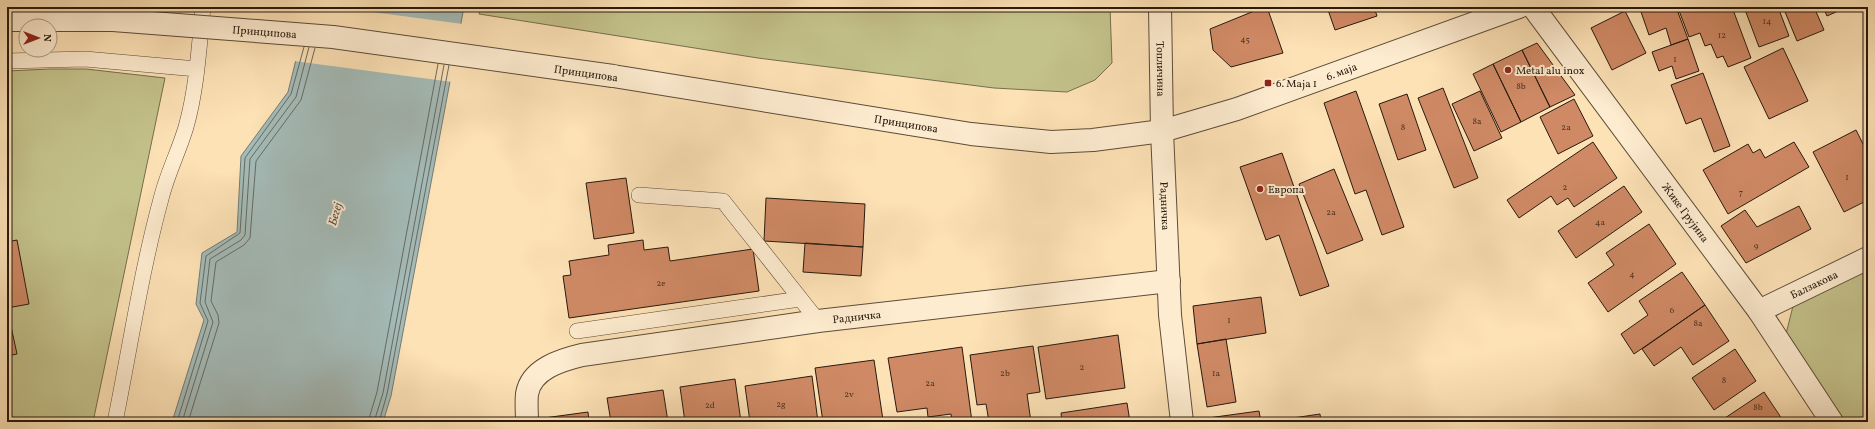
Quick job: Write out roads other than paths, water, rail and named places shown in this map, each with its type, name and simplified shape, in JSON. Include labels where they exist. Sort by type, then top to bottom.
[{"type":"street","name":"Топличина","points":[[1160,7],[1162,131]]},
{"type":"street","name":"6. маја","points":[[1162,131],[1237,109],[1519,7]]},
{"type":"street","name":"Жике Грујина","points":[[1533,7],[1759,311],[1832,422]]},
{"type":"street","name":"Принципова","points":[[7,20],[113,20],[333,37],[614,76],[971,134],[1051,142],[1162,131]]},
{"type":"street","name":"Радничка","points":[[1162,131],[1170,315],[1182,422]]},
{"type":"street","name":"Балзакова","points":[[1759,311],[1868,258]]},
{"type":"street","name":"Радничка","points":[[527,422],[527,393],[534,380],[547,367],[562,360],[582,355],[818,321],[1169,280]]},
{"type":"lane","points":[[115,422],[141,282],[161,198],[186,128],[197,69],[203,7]]},
{"type":"lane","points":[[7,61],[85,59],[197,69]]},
{"type":"lane","points":[[639,195],[723,201],[818,321]]},
{"type":"lane","points":[[577,331],[800,299]]},
{"type":"water","name":"Бегеј","points":[[309,7],[464,7],[391,396],[383,422],[172,422],[204,320],[196,304],[202,253],[237,232],[241,156],[288,92]]},
{"type":"place","name":"Metal alu inox","points":[[1508,70]]},
{"type":"place","name":"6. Маја 1","points":[[1268,83]]},
{"type":"place","name":"Европа","points":[[1260,189]]}]
